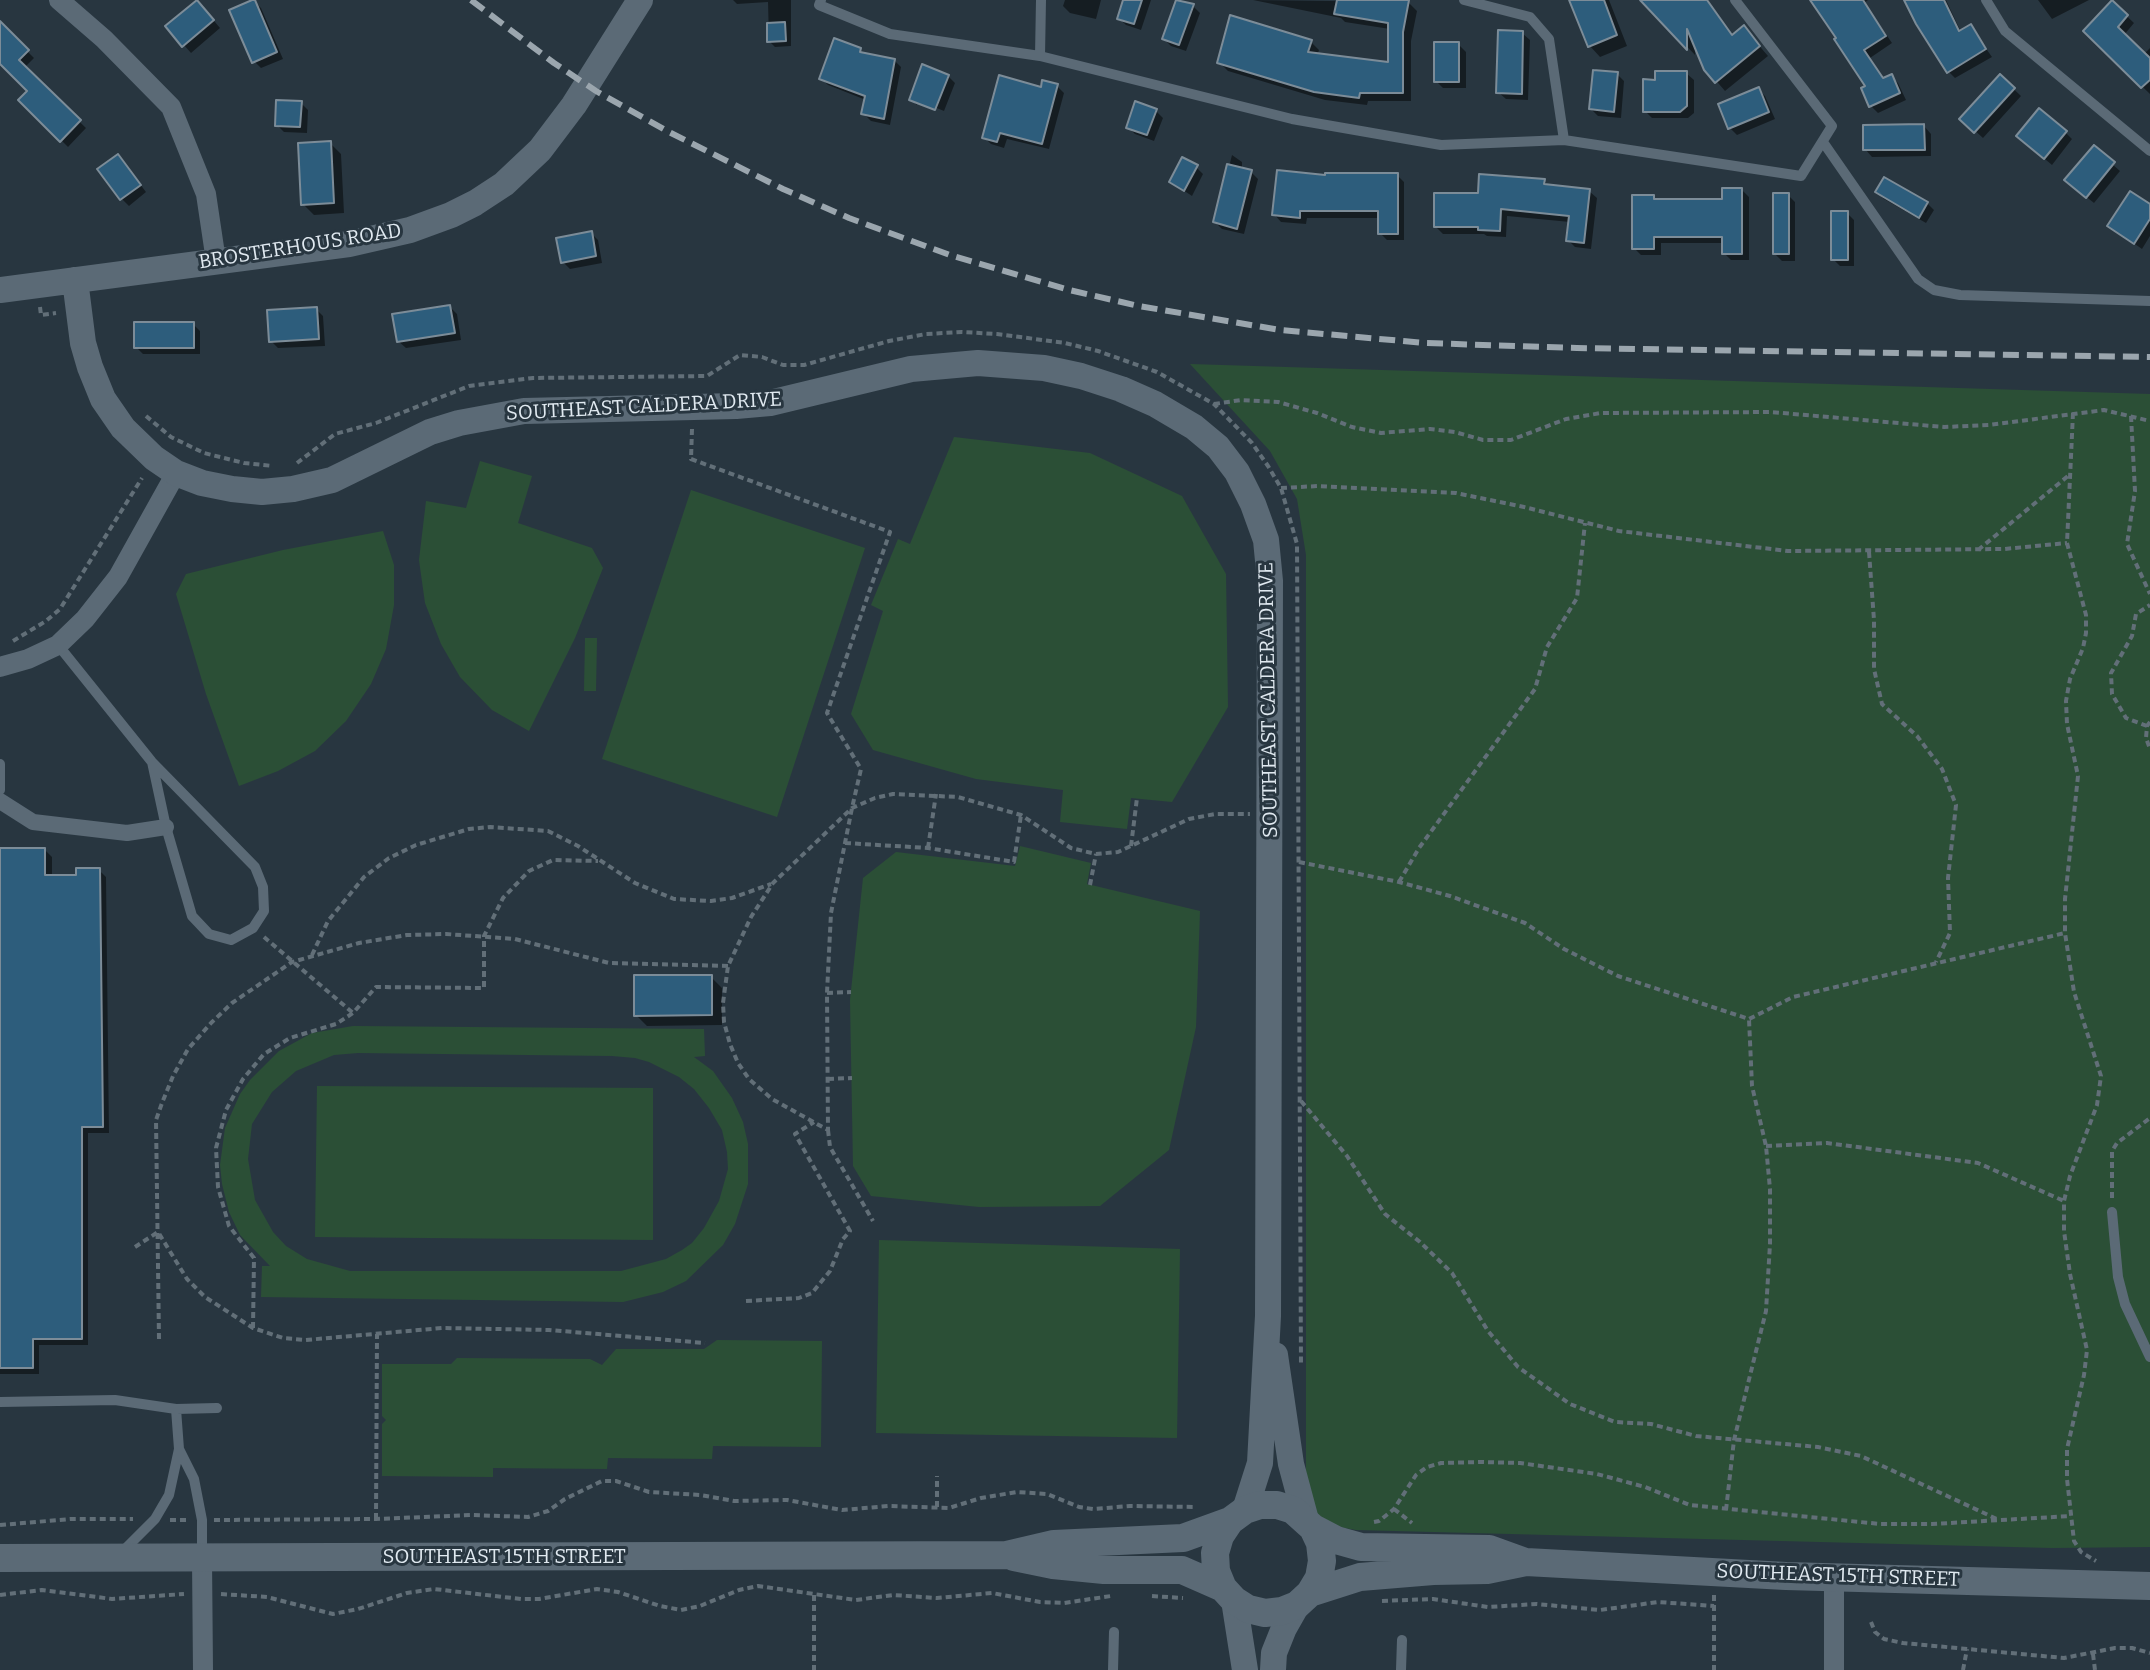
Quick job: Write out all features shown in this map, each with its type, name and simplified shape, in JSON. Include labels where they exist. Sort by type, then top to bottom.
[{"type":"main road","points":[[1260,1505],[1277,1505],[1293,1510],[1309,1524],[1320,1543],[1322,1561],[1319,1578],[1304,1599],[1282,1611],[1265,1613],[1248,1609],[1228,1594],[1216,1571],[1215,1553],[1220,1536],[1237,1516],[1260,1505]]},
{"type":"main road","name":"SOUTHEAST 15TH STREET","points":[[1007,1555],[1054,1544],[1183,1538],[1237,1516]]},
{"type":"main road","name":"SOUTHEAST 15TH STREET","points":[[1309,1524],[1336,1540],[1361,1547],[1489,1549],[1526,1562]]},
{"type":"main road","name":"SOUTHEAST 15TH STREET","points":[[0,1558],[1007,1555],[1066,1567],[1182,1570],[1228,1594]]},
{"type":"main road","name":"SOUTHEAST 15TH STREET","points":[[1304,1599],[1360,1577],[1487,1570],[1526,1562],[1834,1577],[2150,1586]]},
{"type":"street","points":[[59,0],[104,39],[171,107],[206,194],[216,261]]},
{"type":"street","name":"BROSTERHOUS ROAD","points":[[0,290],[334,246],[391,235],[443,219],[484,198],[526,164],[557,128],[640,0]]},
{"type":"street","name":"SOUTHEAST CALDERA DRIVE","points":[[75,280],[83,343],[103,399],[123,428],[154,458],[176,473],[202,483],[232,489],[262,492],[332,480],[430,432],[488,417],[561,408],[770,403],[876,376],[978,363],[1044,368],[1081,376],[1155,404],[1194,427],[1218,447],[1237,472],[1253,504],[1266,540],[1270,581],[1268,1316],[1260,1463],[1237,1516]]},
{"type":"street","points":[[0,667],[28,659],[58,645],[85,619],[118,577],[176,473]]},
{"type":"street","points":[[0,801],[33,822],[127,833],[166,827]]},
{"type":"street","name":"SOUTHEAST CALDERA DRIVE","points":[[1268,1316],[1284,1402],[1291,1464],[1309,1524]]},
{"type":"street","points":[[202,1559],[203,1670]]},
{"type":"street","points":[[1834,1577],[1834,1670]]},
{"type":"street","points":[[1228,1594],[1245,1670]]},
{"type":"street","points":[[1273,1670],[1274,1653],[1284,1628],[1304,1599]]},
{"type":"lane","points":[[821,0],[819,5],[890,34],[1040,56],[1292,119],[1441,145],[1564,140],[1801,176],[1832,126],[1735,0]]},
{"type":"lane","points":[[1040,56],[1041,0]]},
{"type":"lane","points":[[1464,0],[1530,17],[1549,39],[1564,140]]},
{"type":"lane","points":[[1986,0],[2005,31],[2150,151]]},
{"type":"lane","points":[[1823,142],[1918,279],[1934,290],[1960,295],[2150,301]]},
{"type":"lane","points":[[58,645],[152,762],[255,867],[263,887],[264,911],[253,928],[231,940],[209,934],[192,916],[166,827],[152,762]]},
{"type":"lane","points":[[0,764],[0,790]]},
{"type":"lane","points":[[2112,1212],[2118,1277],[2125,1304],[2150,1357]]},
{"type":"lane","points":[[0,1402],[115,1400],[176,1409],[217,1408]]},
{"type":"lane","points":[[114,1559],[155,1519],[169,1495],[179,1449],[176,1409]]},
{"type":"lane","points":[[179,1449],[194,1479],[202,1520],[202,1559]]},
{"type":"lane","points":[[1113,1670],[1114,1632]]},
{"type":"lane","points":[[1401,1670],[1402,1640]]},
{"type":"path","points":[[37,285],[41,315],[79,310]]},
{"type":"path","points":[[288,465],[299,463],[335,434],[376,423],[469,386],[533,378],[707,376],[740,355],[750,354],[783,365],[804,365],[926,334],[997,334],[1098,351],[1157,372],[1214,404],[1252,443],[1281,488],[1297,544],[1301,1368]]},
{"type":"path","points":[[1214,404],[1241,400],[1278,402],[1352,427],[1381,433],[1430,429],[1483,440],[1511,440],[1566,419],[1601,413],[1771,412],[1944,427],[1989,425],[2104,410],[2150,421]]},
{"type":"path","points":[[692,407],[691,459],[890,532],[827,713],[861,769],[831,913],[827,993],[828,1130],[830,1147],[873,1221]]},
{"type":"path","points":[[141,411],[171,437],[204,453],[244,463],[279,466]]},
{"type":"path","points":[[2073,413],[2067,543],[2086,615],[2086,633],[2066,701],[2067,724],[2078,776],[2065,899],[2065,933],[2074,992],[2101,1076],[2097,1105],[2070,1176],[2064,1201],[2064,1231],[2070,1274],[2087,1350],[2067,1449],[2074,1541],[2081,1552],[2098,1562]]},
{"type":"path","points":[[2131,416],[2135,491],[2127,544],[2150,594]]},
{"type":"path","points":[[12,642],[60,609],[154,458],[171,437]]},
{"type":"path","points":[[1978,550],[2068,476]]},
{"type":"path","points":[[1281,488],[1318,486],[1456,493],[1619,531],[1788,551],[1978,550],[2067,543]]},
{"type":"path","points":[[1399,882],[1419,848],[1535,689],[1547,647],[1577,598],[1585,523]]},
{"type":"path","points":[[1869,552],[1874,669],[1882,704],[1917,736],[1942,769],[1956,805],[1948,878],[1950,933],[1935,963]]},
{"type":"path","points":[[2150,605],[2136,614],[2132,636],[2111,673],[2112,694],[2126,718],[2148,724],[2146,738],[2150,749]]},
{"type":"path","points":[[828,1130],[772,1099],[749,1079],[738,1063],[724,1022],[723,992],[728,966],[751,917],[773,883],[852,808],[893,794],[958,797],[1021,815],[1071,848],[1096,854],[1118,852],[1161,829],[1189,819],[1215,814],[1254,814]]},
{"type":"path","points":[[928,848],[936,794]]},
{"type":"path","points":[[1131,846],[1137,798]]},
{"type":"path","points":[[845,843],[928,848],[1014,862],[1021,815]]},
{"type":"path","points":[[312,955],[328,921],[364,877],[389,858],[447,834],[490,827],[548,831],[657,893],[689,901],[732,898],[773,883]]},
{"type":"path","points":[[1090,885],[1096,854]]},
{"type":"path","points":[[253,1328],[254,1258],[229,1226],[218,1187],[216,1148],[226,1110],[243,1079],[264,1054],[290,1038],[336,1024],[353,1013],[376,987],[484,988],[484,936],[503,898],[529,871],[553,860],[598,861]]},
{"type":"path","points":[[1299,862],[1399,882],[1450,896],[1525,923],[1564,949],[1618,976],[1749,1019],[1793,997],[2065,933]]},
{"type":"path","points":[[253,928],[353,1013]]},
{"type":"path","points":[[159,1339],[156,1120],[173,1076],[188,1049],[232,1003],[292,962],[407,935],[484,936],[546,946],[609,963],[728,966]]},
{"type":"path","points":[[827,993],[851,992]]},
{"type":"path","points":[[1726,1510],[1734,1440],[1766,1311],[1770,1189],[1766,1146],[1752,1086],[1749,1019]]},
{"type":"path","points":[[828,1079],[852,1078]]},
{"type":"path","points":[[1299,1099],[1347,1156],[1385,1214],[1452,1273],[1488,1331],[1518,1367],[1570,1404],[1615,1422],[1651,1424],[1696,1436],[1818,1447],[1861,1456],[2000,1521]]},
{"type":"path","points":[[2112,1212],[2112,1151],[2117,1143],[2150,1118]]},
{"type":"path","points":[[746,1301],[799,1298],[812,1293],[830,1271],[843,1239],[850,1231],[795,1134],[814,1122]]},
{"type":"path","points":[[1766,1146],[1827,1143],[1978,1163],[2064,1201]]},
{"type":"path","points":[[135,1247],[158,1232]]},
{"type":"path","points":[[158,1232],[187,1279],[205,1297],[253,1328],[283,1338],[306,1340],[442,1328],[549,1330],[705,1343]]},
{"type":"path","points":[[376,1519],[377,1334]]},
{"type":"path","points":[[1370,1523],[1379,1521],[1394,1509],[1416,1475],[1427,1467],[1441,1463],[1520,1463],[1597,1474],[1645,1487],[1690,1505],[1880,1524],[2071,1516]]},
{"type":"path","points":[[937,1476],[937,1507]]},
{"type":"path","points":[[0,1525],[71,1519],[528,1517],[548,1511],[602,1481],[616,1481],[649,1492],[734,1501],[787,1500],[842,1510],[888,1506],[949,1508],[981,1498],[1017,1492],[1047,1494],[1079,1507],[1093,1509],[1130,1506],[1182,1509],[1203,1506]]},
{"type":"path","points":[[1714,1572],[1714,1670]]},
{"type":"path","points":[[0,1595],[42,1590],[112,1599],[202,1594],[267,1597],[333,1614],[407,1593],[434,1589],[521,1599],[597,1589],[681,1610],[758,1586],[856,1600],[893,1595],[937,1598],[992,1593],[1064,1603],[1119,1595]]},
{"type":"path","points":[[814,1595],[814,1670]]},
{"type":"path","points":[[1140,1596],[1191,1599]]},
{"type":"path","points":[[1374,1600],[1433,1599],[1488,1607],[1537,1604],[1600,1610],[1658,1602],[1714,1606]]},
{"type":"path","points":[[1871,1622],[1875,1632],[1884,1639],[2056,1658],[2115,1648],[2132,1648],[2150,1653]]},
{"type":"path","points":[[1963,1670],[1967,1648]]},
{"type":"path","points":[[2093,1654],[2095,1670]]},
{"type":"green space","points":[[1190,364],[2150,394],[2150,1547],[2052,1548],[1356,1530],[1328,1525],[1306,1512],[1306,555],[1297,499],[1270,451]]},
{"type":"green space","points":[[954,437],[1090,453],[1182,496],[1226,574],[1228,707],[1172,802],[1131,798],[1127,829],[1060,822],[1063,790],[976,779],[873,750],[851,714],[883,611],[871,605],[898,539],[910,544]]},
{"type":"green space","points":[[480,461],[532,476],[518,523],[592,548],[603,568],[575,638],[529,731],[492,710],[460,677],[441,644],[425,603],[419,560],[426,501],[466,508]]},
{"type":"green space","points":[[691,490],[865,548],[777,817],[602,759]]},
{"type":"green space","points":[[383,531],[394,565],[394,605],[386,649],[371,684],[346,721],[315,751],[278,771],[239,786],[206,694],[176,594],[186,574],[283,550]]},
{"type":"green space","points":[[585,638],[597,638],[596,691],[584,691]]},
{"type":"green space","points":[[1020,846],[1091,863],[1087,884],[1200,911],[1196,1027],[1169,1150],[1100,1206],[979,1207],[871,1196],[853,1166],[850,1000],[863,878],[896,852],[1015,866]]},
{"type":"green space","points":[[353,1026],[704,1029],[705,1056],[694,1057],[713,1071],[732,1098],[743,1122],[748,1144],[748,1184],[735,1224],[723,1245],[686,1281],[663,1292],[623,1302],[261,1297],[262,1266],[270,1266],[240,1235],[229,1212],[220,1165],[225,1128],[240,1094],[250,1080],[279,1051],[312,1033]],"holes":[[[334,1055],[612,1056],[649,1062],[679,1077],[694,1089],[722,1130],[728,1169],[719,1201],[692,1243],[666,1259],[621,1271],[350,1271],[307,1259],[286,1246],[273,1232],[255,1200],[248,1159],[252,1124],[272,1092],[296,1071]]]},
{"type":"green space","points":[[317,1086],[653,1088],[653,1240],[315,1237]]},
{"type":"green space","points":[[879,1240],[1180,1249],[1177,1438],[876,1433]]},
{"type":"green space","points":[[717,1340],[822,1341],[821,1447],[713,1446],[712,1459],[608,1458],[607,1469],[493,1468],[493,1477],[382,1476],[382,1424],[386,1420],[382,1416],[382,1364],[451,1364],[457,1358],[590,1359],[602,1365],[616,1349],[704,1349]]},
{"type":"building","points":[[197,0],[214,20],[182,47],[165,26]]},
{"type":"building","points":[[255,0],[277,52],[252,63],[229,10]]},
{"type":"building","points":[[1123,0],[1142,0],[1134,24],[1117,19]]},
{"type":"building","points":[[1176,0],[1194,4],[1179,45],[1162,39]]},
{"type":"building","points":[[1337,0],[1409,0],[1403,32],[1403,93],[1360,93],[1359,98],[1314,92],[1217,63],[1230,15],[1312,40],[1308,52],[1388,62],[1388,23],[1334,14]]},
{"type":"building","points":[[1569,0],[1604,0],[1617,35],[1588,47]]},
{"type":"building","points":[[1640,0],[1707,0],[1732,35],[1744,25],[1760,46],[1715,83],[1704,70],[1687,29],[1687,50]]},
{"type":"building","points":[[1810,0],[1863,0],[1886,36],[1864,50],[1883,78],[1892,74],[1900,93],[1869,107],[1861,88],[1865,86]]},
{"type":"building","points":[[1904,0],[1944,0],[1959,31],[1971,24],[1986,49],[1947,73]]},
{"type":"building","points":[[2112,0],[2128,15],[2118,27],[2150,58],[2150,80],[2141,88],[2083,31]]},
{"type":"building","points":[[0,21],[29,50],[19,60],[81,120],[60,142],[18,100],[27,91],[0,64]]},
{"type":"building","points":[[785,22],[786,41],[767,42],[767,23]]},
{"type":"building","points":[[1498,30],[1523,31],[1522,94],[1496,93]]},
{"type":"building","points":[[834,38],[861,48],[860,52],[895,59],[884,119],[861,114],[865,96],[819,79]]},
{"type":"building","points":[[1434,42],[1459,42],[1459,82],[1434,82]]},
{"type":"building","points":[[922,64],[949,75],[935,110],[909,100]]},
{"type":"building","points":[[1593,70],[1618,72],[1614,112],[1589,109]]},
{"type":"building","points":[[1655,71],[1687,71],[1687,106],[1680,112],[1643,112],[1643,79],[1655,80]]},
{"type":"building","points":[[2000,74],[2015,88],[1974,133],[1959,119]]},
{"type":"building","points":[[999,75],[1041,87],[1042,80],[1058,84],[1042,144],[1000,133],[997,142],[982,138]]},
{"type":"building","points":[[1759,87],[1769,112],[1728,129],[1718,104]]},
{"type":"building","points":[[276,100],[302,101],[300,127],[275,126]]},
{"type":"building","points":[[1135,101],[1157,109],[1147,135],[1126,128]]},
{"type":"building","points":[[2039,108],[2067,131],[2044,159],[2016,136]]},
{"type":"building","points":[[1924,124],[1925,150],[1863,150],[1863,125]]},
{"type":"building","points":[[331,141],[334,203],[301,205],[298,143]]},
{"type":"building","points":[[2094,145],[2115,162],[2086,198],[2064,180]]},
{"type":"building","points":[[118,154],[141,185],[120,200],[97,169]]},
{"type":"building","points":[[1182,157],[1198,165],[1184,191],[1169,182]]},
{"type":"building","points":[[1227,164],[1252,170],[1237,229],[1213,222]]},
{"type":"building","points":[[1277,170],[1325,175],[1398,173],[1398,234],[1378,234],[1378,211],[1300,211],[1300,218],[1272,215]]},
{"type":"building","points":[[1479,174],[1545,179],[1544,184],[1590,189],[1584,243],[1566,241],[1569,216],[1501,209],[1500,231],[1478,230],[1478,227],[1434,227],[1434,193],[1478,193]]},
{"type":"building","points":[[1884,177],[1928,202],[1919,218],[1875,192]]},
{"type":"building","points":[[1722,188],[1742,188],[1742,254],[1722,254],[1722,237],[1654,237],[1654,249],[1632,249],[1632,195],[1654,195],[1654,199],[1722,199]]},
{"type":"building","points":[[2130,191],[2150,204],[2150,219],[2134,244],[2107,226]]},
{"type":"building","points":[[1773,193],[1789,193],[1789,254],[1773,254]]},
{"type":"building","points":[[1831,211],[1848,211],[1848,260],[1831,260]]},
{"type":"building","points":[[592,231],[596,256],[561,263],[556,238]]},
{"type":"building","points":[[450,305],[455,333],[397,342],[392,314]]},
{"type":"building","points":[[317,307],[319,339],[269,342],[267,310]]},
{"type":"building","points":[[134,322],[194,322],[194,348],[134,348]]},
{"type":"building","points":[[0,848],[45,848],[45,875],[76,875],[76,868],[100,868],[103,1127],[82,1127],[82,1339],[33,1339],[33,1368],[0,1368]]},
{"type":"building","points":[[634,975],[712,975],[712,1015],[634,1016]]},
{"type":"railway","points":[[471,0],[596,91],[667,131],[783,189],[849,218],[950,255],[1069,290],[1139,306],[1280,330],[1425,343],[2150,357]]}]
